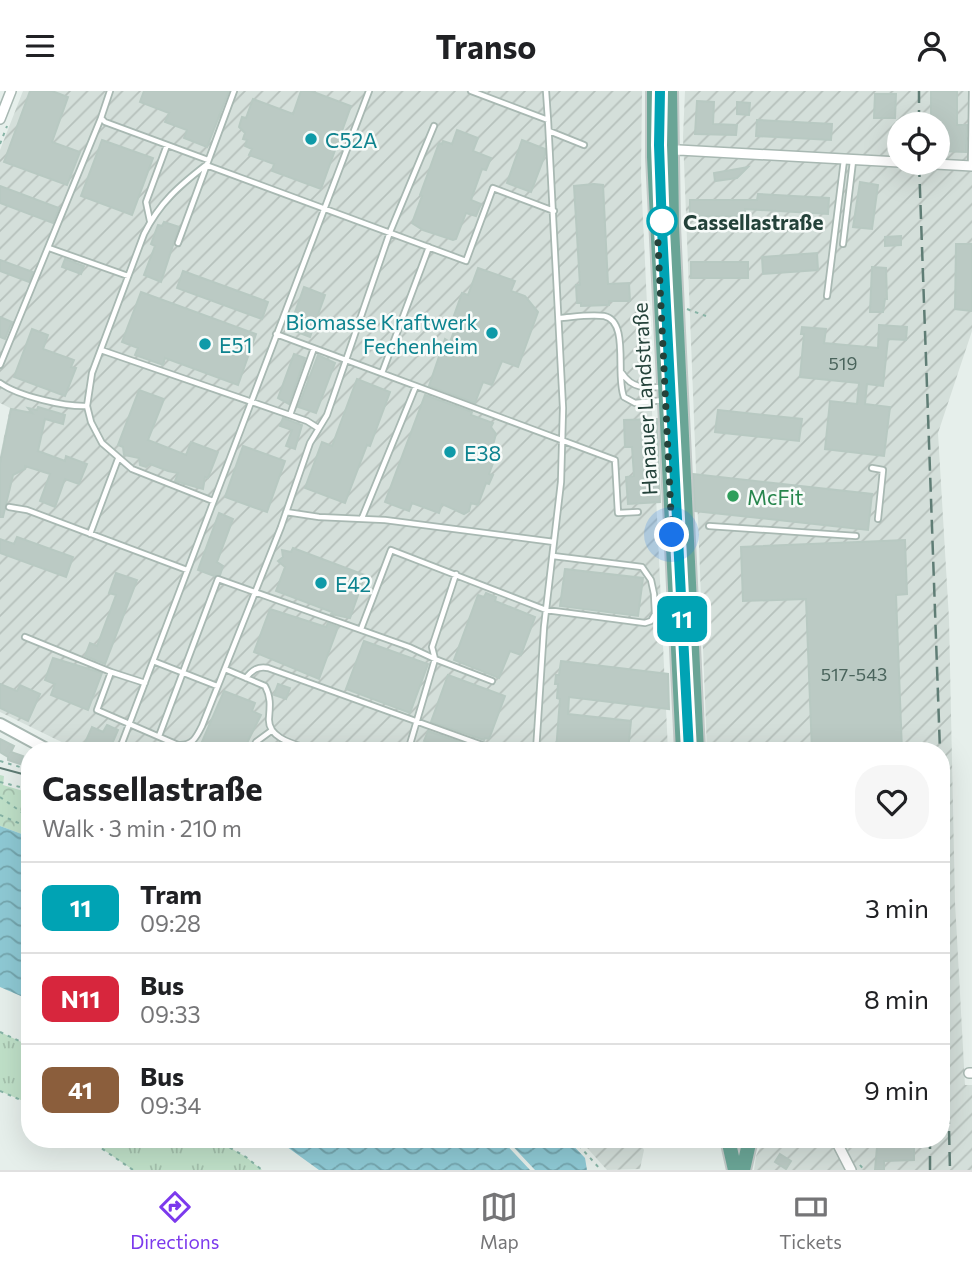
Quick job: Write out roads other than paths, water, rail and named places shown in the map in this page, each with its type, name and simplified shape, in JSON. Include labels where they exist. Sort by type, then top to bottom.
[{"type":"main road","name":"Hanauer Landstraße","points":[[654,91],[654,171],[683,742]]},
{"type":"main road","name":"Hanauer Landstraße","points":[[670,91],[678,354],[698,742]]},
{"type":"main road","points":[[730,1148],[736,1170]]},
{"type":"main road","points":[[743,1170],[748,1148]]},
{"type":"street","points":[[0,119],[7,92]]},
{"type":"street","points":[[654,171],[659,159],[670,150],[972,166]]},
{"type":"street","points":[[0,724],[33,742]]},
{"type":"street","points":[[840,1148],[851,1170]]},
{"type":"lane","points":[[0,365],[110,91]]},
{"type":"lane","points":[[178,243],[234,91]]},
{"type":"lane","points":[[123,742],[369,91]]},
{"type":"lane","points":[[471,91],[548,120]]},
{"type":"lane","points":[[537,742],[546,610],[561,482],[563,408],[546,91]]},
{"type":"lane","points":[[972,91],[972,166]]},
{"type":"lane","points":[[101,118],[109,125],[466,261],[494,188],[554,211]]},
{"type":"lane","points":[[193,742],[255,593],[305,456],[317,428],[327,415],[390,232],[434,126]]},
{"type":"lane","points":[[549,131],[584,145]]},
{"type":"lane","points":[[150,222],[146,202],[167,145]]},
{"type":"lane","points":[[844,244],[849,160]]},
{"type":"lane","points":[[827,296],[849,160]]},
{"type":"lane","points":[[207,162],[174,190],[150,222],[101,350],[90,385],[87,406],[97,436],[118,459],[141,474],[213,501]]},
{"type":"lane","points":[[382,373],[429,247]]},
{"type":"lane","points":[[49,248],[128,276]]},
{"type":"lane","points":[[559,317],[603,316],[613,320],[619,330],[622,393],[632,402],[664,394]]},
{"type":"lane","points":[[276,334],[615,460],[618,513],[638,512]]},
{"type":"lane","points":[[290,415],[314,348]]},
{"type":"lane","points":[[101,350],[307,421],[317,428]]},
{"type":"lane","points":[[621,369],[633,385],[664,394]]},
{"type":"lane","points":[[0,383],[46,401],[71,407],[87,406]]},
{"type":"lane","points":[[362,518],[416,386]]},
{"type":"lane","points":[[90,534],[118,459]]},
{"type":"lane","points":[[872,468],[883,470],[878,519]]},
{"type":"lane","points":[[9,507],[27,510],[187,570]]},
{"type":"lane","points":[[286,512],[319,517],[362,518],[554,542]]},
{"type":"lane","points":[[709,526],[856,536]]},
{"type":"lane","points":[[361,629],[391,550],[546,610],[645,623],[651,621],[655,614],[651,580],[642,567],[553,556]]},
{"type":"lane","points":[[411,742],[435,660],[432,647],[456,574]]},
{"type":"lane","points":[[159,736],[218,579],[361,629],[492,681]]},
{"type":"lane","points":[[25,637],[145,683]]},
{"type":"lane","points":[[153,661],[218,686]]},
{"type":"lane","points":[[246,678],[255,669],[268,668],[475,742]]},
{"type":"lane","points":[[225,669],[265,686],[271,704],[271,731],[291,742]]},
{"type":"lane","points":[[111,671],[97,710],[172,742]]},
{"type":"lane","points":[[256,742],[271,731]]},
{"type":"water","points":[[0,826],[21,834],[21,996],[0,987]]},
{"type":"water","points":[[288,1148],[509,1148],[530,1170],[319,1170]]},
{"type":"water","points":[[514,1148],[576,1148],[585,1158],[587,1170],[535,1170]]},
{"type":"tram line","points":[[660,91],[662,229],[689,742]]},
{"type":"tram line","name":"11","points":[[660,91],[662,229],[689,742]]},
{"type":"tram line","points":[[0,768],[21,774]]},
{"type":"railway","points":[[919,91],[919,112]]},
{"type":"railway","points":[[919,175],[940,742]]},
{"type":"railway","points":[[930,1148],[930,1170]]},
{"type":"railway","points":[[949,1148],[950,1170]]},
{"type":"place","name":"C52A","points":[[311,139]]},
{"type":"place","name":"Cassellastraße","points":[[662,221]]},
{"type":"place","name":"Biomasse Kraftwerk Fechenheim","points":[[492,333]]},
{"type":"place","name":"E51","points":[[205,344]]},
{"type":"place","name":"E38","points":[[450,452]]},
{"type":"place","name":"McFit","points":[[733,496]]},
{"type":"place","name":"E42","points":[[321,583]]}]
